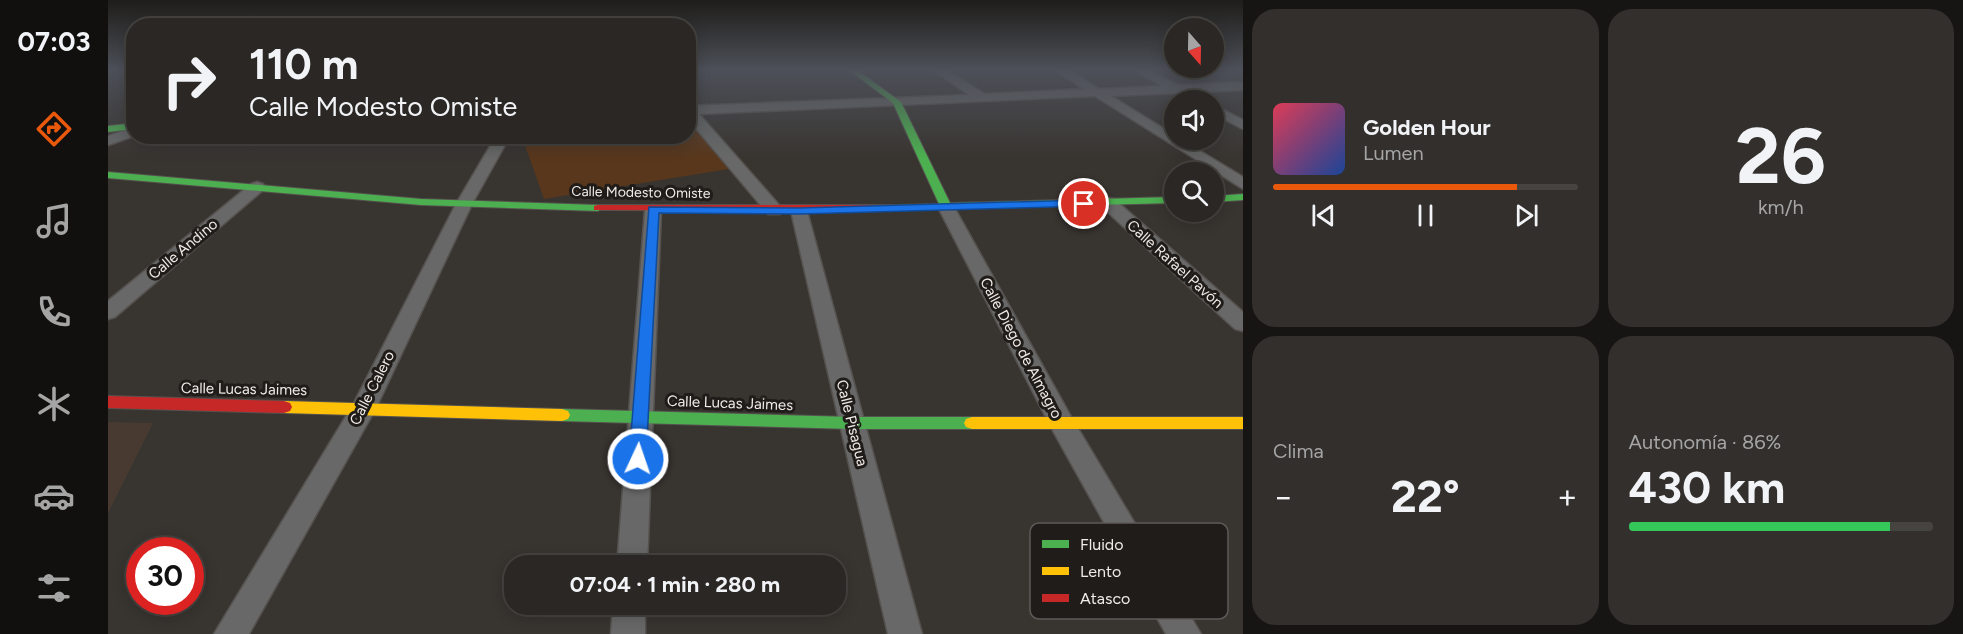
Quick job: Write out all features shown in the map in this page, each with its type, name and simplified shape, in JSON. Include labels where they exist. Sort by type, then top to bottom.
[{"type":"main road","name":"Calle Diego de Almagro","points":[[894,100],[897,102],[946,207]]},
{"type":"main road","points":[[108,129],[126,127]]},
{"type":"main road","name":"Calle Modesto Omiste","points":[[108,175],[464,204],[653,210],[799,211],[1164,200]]},
{"type":"main road","points":[[1224,198],[1243,197]]},
{"type":"main road","name":"Calle Lucas Jaimes","points":[[108,402],[852,423],[1243,423]]},
{"type":"street","points":[[696,111],[967,100]]},
{"type":"street","points":[[1109,100],[1243,184]]},
{"type":"street","points":[[1224,115],[1243,125]]},
{"type":"street","points":[[696,119],[774,210]]},
{"type":"street","points":[[108,141],[126,134]]},
{"type":"street","name":"Calle Calero","points":[[231,634],[364,408],[464,204],[498,144]]},
{"type":"street","name":"Calle Andino","points":[[108,312],[257,187]]},
{"type":"street","name":"Calle Rafael Pavón","points":[[1107,203],[1243,324]]},
{"type":"street","name":"Calle Diego de Almagro","points":[[946,207],[1060,422],[1119,523]]},
{"type":"street","points":[[633,555],[653,210]]},
{"type":"street","name":"Calle Pisagua","points":[[799,211],[905,634]]},
{"type":"street","points":[[628,634],[629,615]]},
{"type":"street","name":"Calle Diego de Almagro","points":[[1175,619],[1184,634]]},
{"type":"shaded area","points":[[696,129],[729,169],[544,199],[524,144],[696,144]]},
{"type":"shaded area","points":[[108,422],[153,423],[108,513]]},
{"type":"traffic: fast","points":[[894,100],[897,102],[946,207]]},
{"type":"traffic: fast","points":[[108,129],[126,127]]},
{"type":"traffic: fast","points":[[108,175],[421,202],[598,208]]},
{"type":"traffic: fast","points":[[1224,198],[1243,197]]},
{"type":"traffic: fast","points":[[898,208],[1164,200]]},
{"type":"traffic: fast","points":[[562,415],[852,423],[972,423]]},
{"type":"traffic: slow","points":[[284,407],[562,415]]},
{"type":"traffic: slow","points":[[972,423],[1243,423]]},
{"type":"traffic: jam","points":[[598,208],[898,208]]},
{"type":"traffic: jam","points":[[108,402],[284,407]]},
{"type":"route","points":[[638,459],[653,210],[799,211],[1084,204]]}]
